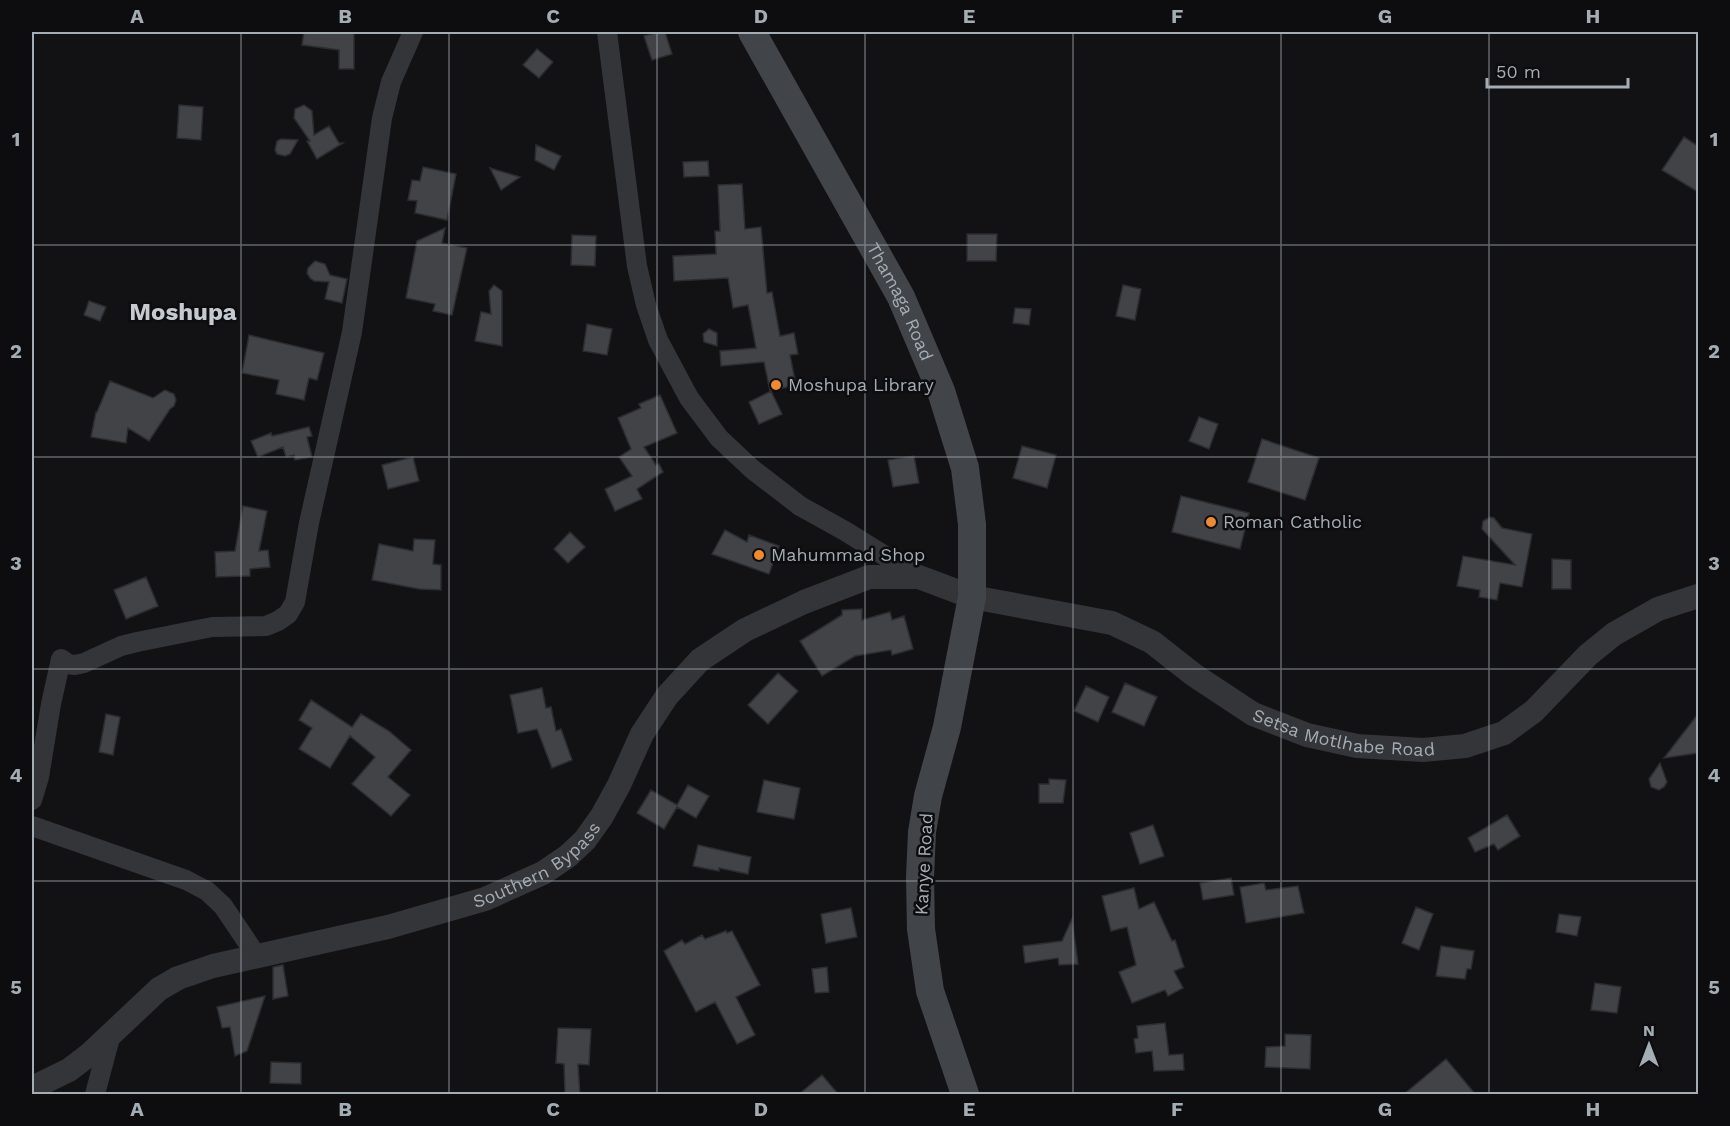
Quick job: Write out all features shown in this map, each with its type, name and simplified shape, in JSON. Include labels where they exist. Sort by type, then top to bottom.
[{"type":"main road","name":"Thamaga Road","points":[[752,32],[901,297],[941,391],[965,468],[972,524],[972,597]]},
{"type":"main road","name":"Kanye Road","points":[[965,1095],[930,991],[921,929],[920,877],[922,832],[928,796],[947,727],[972,597]]},
{"type":"street","points":[[32,800],[39,777],[61,659],[68,664],[75,665],[121,646],[147,640],[212,627],[266,626],[288,614],[296,602],[309,523],[352,332],[382,118],[391,82],[413,32]]},
{"type":"street","points":[[606,32],[637,266],[646,305],[658,340],[689,398],[719,438],[752,469],[800,506],[918,577]]},
{"type":"street","name":"Southern Bypass","points":[[32,1088],[69,1070],[159,989],[178,978],[256,955],[388,927],[485,899],[543,873],[568,856],[585,840],[602,816],[642,734],[667,696],[699,660],[745,630],[804,602],[869,577],[918,577],[972,597]]},
{"type":"street","name":"Setsa Motlhabe Road","points":[[972,597],[1112,623],[1152,642],[1194,675],[1253,714],[1307,735],[1357,746],[1423,750],[1465,746],[1504,733],[1534,711],[1588,655],[1614,634],[1658,609],[1698,596]]},
{"type":"street","points":[[32,826],[186,880],[207,891],[223,906],[256,955]]},
{"type":"street","points":[[95,1095],[111,1034]]},
{"type":"building","points":[[304,32],[354,32],[354,69],[339,69],[339,50],[302,45]]},
{"type":"building","points":[[665,32],[672,54],[652,60],[644,36]]},
{"type":"building","points":[[537,49],[553,62],[539,78],[523,65]]},
{"type":"building","points":[[179,105],[203,107],[201,140],[177,138]]},
{"type":"building","points":[[304,105],[312,111],[314,135],[329,126],[339,143],[343,143],[317,159],[307,141],[310,141],[294,118],[295,109]]},
{"type":"building","points":[[1684,137],[1698,146],[1698,192],[1662,170]]},
{"type":"building","points":[[281,139],[298,140],[290,154],[285,156],[277,154],[275,150],[277,141]]},
{"type":"building","points":[[536,145],[561,156],[554,170],[535,160]]},
{"type":"building","points":[[708,161],[709,176],[684,177],[683,162]]},
{"type":"building","points":[[423,167],[456,174],[447,220],[415,213],[417,201],[408,200],[412,180],[420,181]]},
{"type":"building","points":[[490,168],[520,177],[501,190]]},
{"type":"building","points":[[742,184],[745,229],[761,227],[767,293],[772,292],[780,336],[794,333],[798,354],[790,355],[796,385],[770,391],[764,362],[721,366],[720,351],[756,348],[748,305],[733,308],[728,278],[674,281],[673,256],[716,254],[715,231],[720,231],[718,185]]},
{"type":"building","points":[[445,228],[442,243],[467,248],[452,315],[433,311],[435,304],[406,298],[417,241]]},
{"type":"building","points":[[967,234],[997,234],[996,261],[967,261]]},
{"type":"building","points":[[572,235],[596,236],[595,266],[571,265]]},
{"type":"building","points":[[315,261],[325,264],[330,275],[347,279],[342,303],[325,299],[329,282],[314,281],[310,278],[307,273],[308,268]]},
{"type":"building","points":[[494,285],[502,291],[502,346],[475,341],[481,312],[491,314],[489,291]]},
{"type":"building","points":[[1123,285],[1141,289],[1135,320],[1116,316]]},
{"type":"building","points":[[89,301],[106,307],[100,321],[84,315]]},
{"type":"building","points":[[1015,308],[1031,309],[1029,325],[1013,323]]},
{"type":"building","points":[[587,324],[612,329],[607,355],[583,351]]},
{"type":"building","points":[[709,329],[717,333],[717,346],[704,342],[703,334]]},
{"type":"building","points":[[249,335],[324,353],[317,380],[309,378],[304,400],[276,394],[279,380],[242,373]]},
{"type":"building","points":[[110,381],[153,398],[165,390],[174,394],[176,400],[174,406],[149,441],[128,428],[126,443],[91,437],[96,412]]},
{"type":"building","points":[[771,391],[782,414],[759,424],[749,402]]},
{"type":"building","points":[[660,395],[677,433],[644,447],[663,472],[637,489],[642,499],[615,511],[605,489],[632,476],[619,457],[631,449],[618,418],[641,408],[639,404]]},
{"type":"building","points":[[1199,417],[1218,424],[1209,449],[1189,441]]},
{"type":"building","points":[[309,427],[312,436],[307,437],[312,457],[295,460],[294,455],[286,457],[283,447],[258,457],[251,441],[271,433],[272,436]]},
{"type":"building","points":[[1262,439],[1319,458],[1305,500],[1248,482]]},
{"type":"building","points":[[1022,446],[1056,455],[1047,488],[1013,478]]},
{"type":"building","points":[[914,456],[919,483],[893,487],[888,460]]},
{"type":"building","points":[[413,457],[419,481],[388,489],[382,465]]},
{"type":"building","name":"Roman Catholic","points":[[1181,496],[1249,513],[1240,549],[1172,532]]},
{"type":"building","points":[[243,506],[267,511],[259,551],[268,550],[270,567],[250,569],[250,576],[216,577],[215,552],[235,551]]},
{"type":"building","points":[[1490,517],[1494,518],[1502,528],[1532,534],[1522,587],[1500,583],[1497,600],[1479,597],[1480,590],[1457,586],[1463,556],[1515,565],[1482,529],[1483,521]]},
{"type":"building","points":[[725,530],[747,542],[749,535],[779,546],[769,574],[712,554]]},
{"type":"building","points":[[570,532],[585,547],[568,563],[554,549]]},
{"type":"building","points":[[414,539],[435,540],[433,564],[441,565],[441,590],[419,589],[372,580],[379,544],[413,551]]},
{"type":"building","points":[[1552,559],[1571,560],[1571,589],[1552,589]]},
{"type":"building","points":[[146,577],[158,606],[126,619],[114,590]]},
{"type":"building","points":[[862,609],[862,620],[890,612],[892,620],[904,616],[913,649],[892,655],[891,650],[855,656],[822,676],[800,641],[842,615],[842,610]]},
{"type":"building","points":[[778,673],[798,691],[768,724],[748,705]]},
{"type":"building","points":[[1125,683],[1157,697],[1144,726],[1112,712]]},
{"type":"building","points":[[1086,686],[1109,697],[1098,722],[1074,711]]},
{"type":"building","points":[[542,688],[546,708],[551,707],[556,731],[561,729],[572,760],[552,768],[537,729],[518,733],[510,695]]},
{"type":"building","points":[[311,700],[352,727],[361,714],[389,731],[411,750],[388,777],[410,795],[391,816],[352,784],[375,757],[350,736],[330,768],[299,749],[312,728],[299,720]]},
{"type":"building","points":[[106,714],[120,717],[113,755],[99,752]]},
{"type":"building","points":[[1698,714],[1698,753],[1664,758]]},
{"type":"building","points":[[1660,763],[1667,782],[1659,790],[1651,787],[1649,779]]},
{"type":"building","points":[[1049,779],[1066,780],[1063,803],[1039,803],[1039,784],[1049,784]]},
{"type":"building","points":[[764,780],[800,788],[794,819],[757,812]]},
{"type":"building","points":[[688,785],[709,796],[696,818],[677,807],[664,829],[637,813],[651,790],[677,805]]},
{"type":"building","points":[[1507,815],[1520,836],[1498,850],[1494,844],[1475,852],[1468,838]]},
{"type":"building","points":[[1153,825],[1164,856],[1140,864],[1130,833]]},
{"type":"building","points":[[698,845],[751,857],[748,874],[693,866]]},
{"type":"building","points":[[1231,878],[1234,895],[1203,900],[1200,883]]},
{"type":"building","points":[[1264,883],[1266,890],[1298,886],[1304,913],[1246,923],[1240,887]]},
{"type":"building","points":[[1134,888],[1139,909],[1154,902],[1172,941],[1175,940],[1184,967],[1174,971],[1183,988],[1168,996],[1165,990],[1132,1003],[1119,972],[1136,965],[1127,927],[1111,931],[1102,896]]},
{"type":"building","points":[[1416,907],[1433,914],[1419,950],[1402,943]]},
{"type":"building","points":[[851,908],[857,937],[826,943],[821,914]]},
{"type":"building","points":[[1559,914],[1581,917],[1577,936],[1556,932]]},
{"type":"building","points":[[1072,919],[1078,964],[1059,965],[1058,958],[1025,963],[1023,946],[1062,941]]},
{"type":"building","points":[[726,931],[727,933],[732,931],[760,985],[736,997],[755,1035],[737,1044],[715,1002],[696,1012],[664,951],[682,940],[685,944],[702,935],[705,939]]},
{"type":"building","points":[[1441,946],[1474,951],[1471,969],[1467,969],[1465,979],[1436,976]]},
{"type":"building","points":[[283,965],[288,996],[273,999],[273,967]]},
{"type":"building","points":[[827,967],[829,992],[815,993],[812,969]]},
{"type":"building","points":[[1595,983],[1621,987],[1617,1013],[1591,1010]]},
{"type":"building","points":[[265,996],[247,1051],[235,1056],[230,1027],[222,1028],[217,1007]]},
{"type":"building","points":[[1165,1023],[1169,1055],[1183,1054],[1184,1070],[1154,1071],[1152,1051],[1136,1053],[1134,1039],[1138,1038],[1137,1026]]},
{"type":"building","points":[[558,1028],[591,1029],[589,1065],[578,1064],[580,1095],[565,1095],[564,1064],[556,1063]]},
{"type":"building","points":[[1285,1034],[1311,1035],[1310,1069],[1265,1067],[1266,1047],[1285,1046]]},
{"type":"building","points":[[1446,1059],[1476,1095],[1403,1095]]},
{"type":"building","points":[[271,1062],[301,1063],[301,1084],[270,1083]]},
{"type":"building","points":[[822,1075],[839,1095],[798,1095]]},
{"type":"place","name":"Moshupa Library","points":[[776,385]]},
{"type":"place","name":"Roman Catholic","points":[[1211,522]]},
{"type":"place","name":"Mahummad Shop","points":[[759,555]]},
{"type":"district","name":"Moshupa","points":[[183,312]]}]
